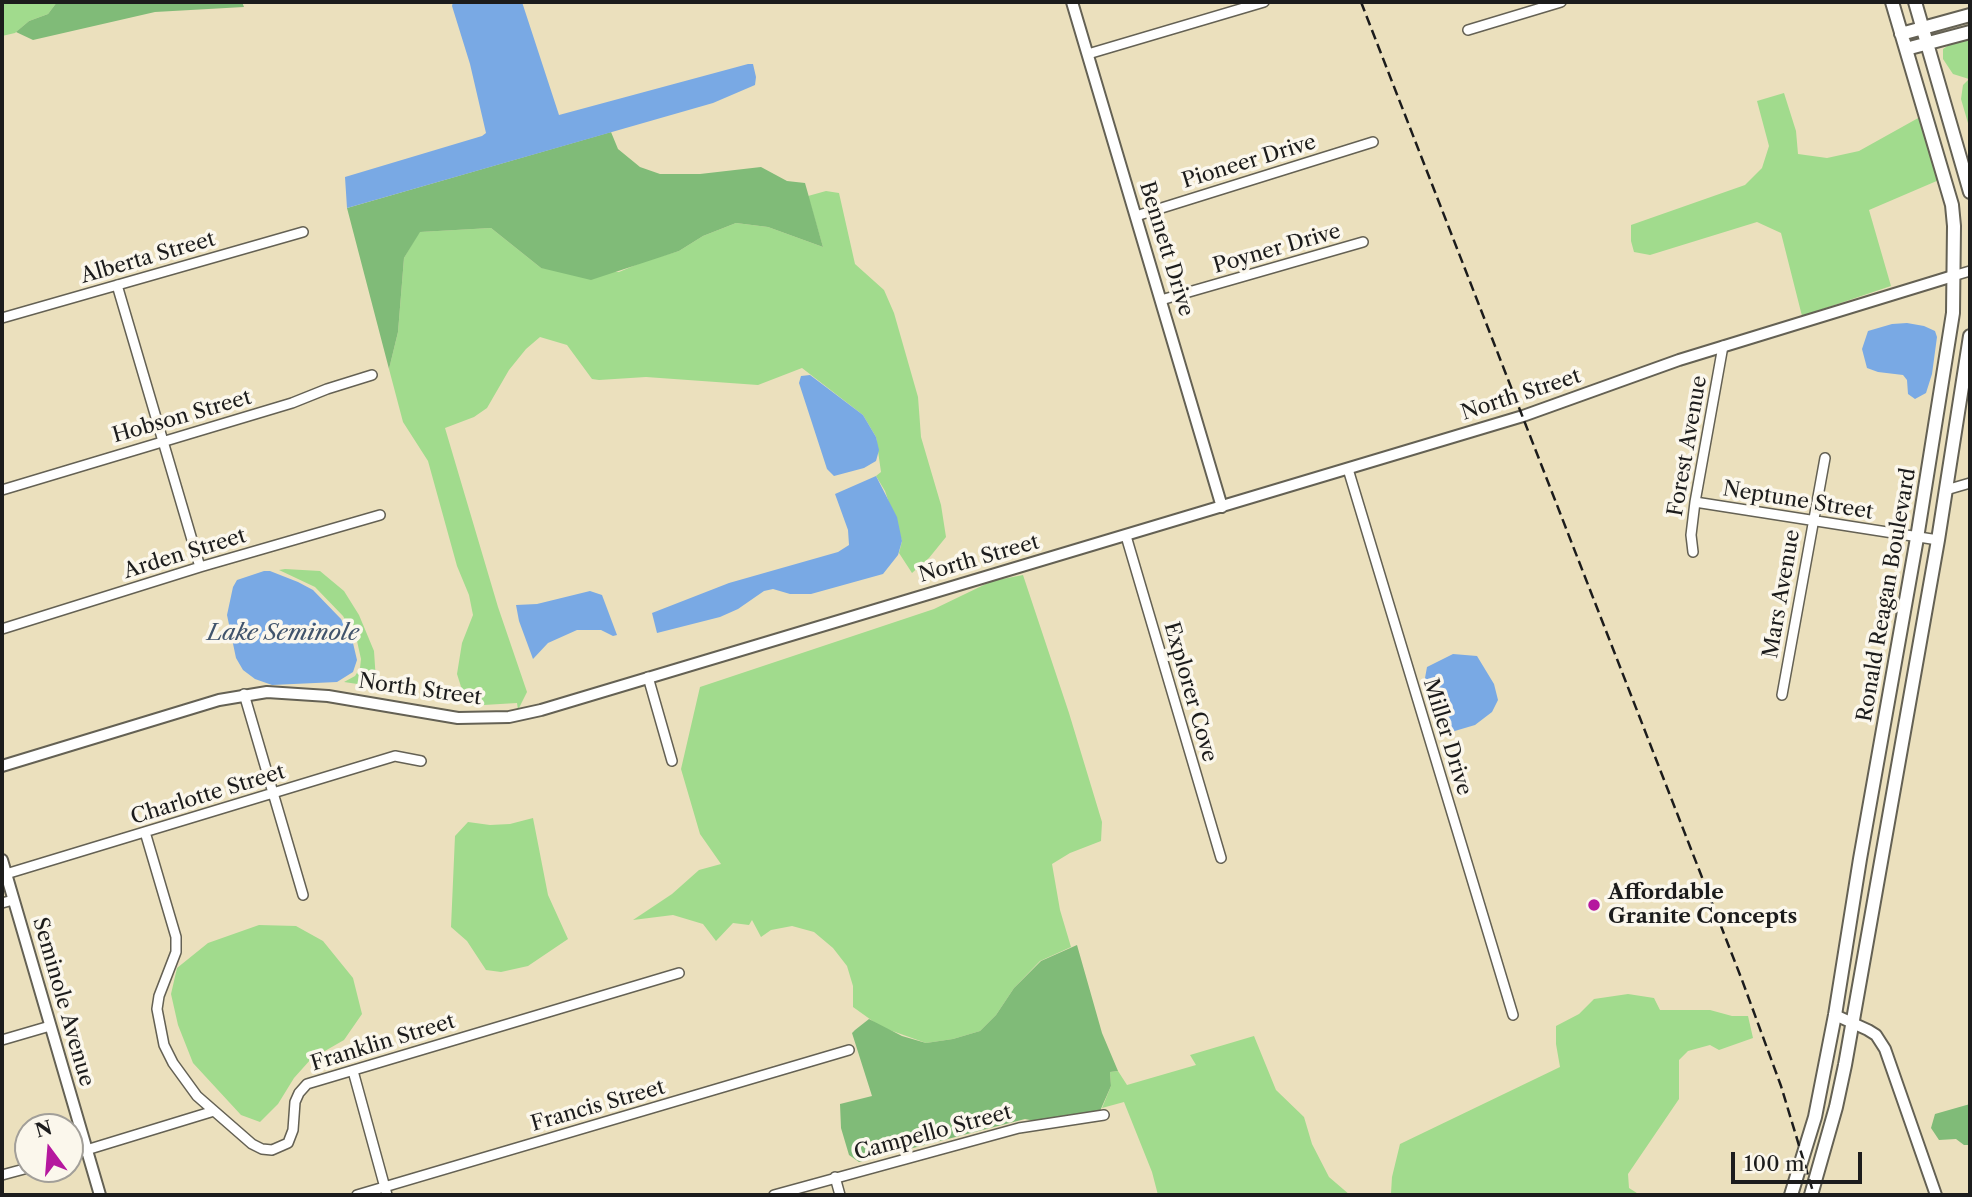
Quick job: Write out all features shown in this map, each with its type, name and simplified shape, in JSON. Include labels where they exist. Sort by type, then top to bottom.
[{"type":"main road","name":"Ronald Reagan Boulevard","points":[[1791,1195],[1815,1117],[1835,1016],[1953,313],[1952,205],[1892,2]]},
{"type":"main road","points":[[1915,2],[1970,192]]},
{"type":"main road","points":[[1901,34],[1970,15]]},
{"type":"main road","points":[[1906,49],[1970,32]]},
{"type":"main road","name":"Ronald Reagan Boulevard","points":[[1811,1195],[1836,1107],[1852,1022],[1938,540],[1970,336]]},
{"type":"street","name":"Bennett Drive","points":[[1072,2],[1222,507]]},
{"type":"street","points":[[1088,54],[1264,2]]},
{"type":"street","points":[[1468,30],[1561,2]]},
{"type":"street","name":"Pioneer Drive","points":[[1136,216],[1373,142]]},
{"type":"street","name":"Alberta Street","points":[[2,318],[303,232]]},
{"type":"street","name":"Poyner Drive","points":[[1161,300],[1363,242]]},
{"type":"street","points":[[1953,276],[1970,271]]},
{"type":"street","name":"North Street","points":[[2,766],[244,694],[317,694],[449,717],[483,719],[541,710],[1522,416],[1723,346],[1953,276]]},
{"type":"street","points":[[117,285],[200,566]]},
{"type":"street","name":"Forest Avenue","points":[[1693,552],[1691,535],[1695,502],[1723,346]]},
{"type":"street","name":"Hobson Street","points":[[2,490],[292,403],[372,375]]},
{"type":"street","name":"Mars Avenue","points":[[1782,695],[1825,458]]},
{"type":"street","name":"Miller Drive","points":[[1348,469],[1513,1015]]},
{"type":"street","points":[[1946,490],[1970,483]]},
{"type":"street","name":"Neptune Street","points":[[1695,502],[1938,540]]},
{"type":"street","name":"Arden Street","points":[[2,629],[200,566],[380,515]]},
{"type":"street","name":"Explorer Cove","points":[[1126,536],[1221,858]]},
{"type":"street","points":[[648,677],[672,761]]},
{"type":"street","points":[[244,694],[303,895]]},
{"type":"street","name":"Charlotte Street","points":[[6,874],[395,757],[421,761]]},
{"type":"street","points":[[84,1151],[214,1111],[185,1082],[173,1063],[159,1027],[159,996],[176,952],[176,937],[145,832]]},
{"type":"street","name":"Seminole Avenue","points":[[2,860],[100,1195]]},
{"type":"street","points":[[2,903],[13,900]]},
{"type":"street","name":"Franklin Street","points":[[214,1111],[252,1144],[262,1149],[281,1147],[288,1143],[291,1137],[295,1102],[307,1084],[679,973]]},
{"type":"street","points":[[1835,1016],[1876,1035],[1885,1049],[1936,1195]]},
{"type":"street","points":[[2,1040],[50,1026]]},
{"type":"street","name":"Francis Street","points":[[357,1195],[386,1191],[849,1050]]},
{"type":"street","points":[[353,1071],[386,1191]]},
{"type":"street","name":"Campello Street","points":[[774,1195],[1019,1128],[1104,1115]]},
{"type":"street","points":[[835,1177],[840,1195]]},
{"type":"green space","points":[[2,2],[57,2],[48,14],[29,21],[15,33],[2,36]]},
{"type":"green space","points":[[57,2],[242,2],[244,7],[155,12],[33,40],[16,32],[29,21],[48,14]]},
{"type":"green space","points":[[1970,38],[1970,130],[1961,99],[1963,85],[1969,79],[1953,74],[1943,59],[1943,49],[1952,43]]},
{"type":"green space","points":[[1784,93],[1796,131],[1798,154],[1827,158],[1859,151],[1920,117],[1939,180],[1869,210],[1891,286],[1802,316],[1781,233],[1757,222],[1650,255],[1634,252],[1631,241],[1631,225],[1745,185],[1762,168],[1769,146],[1757,101]]},
{"type":"green space","points":[[611,132],[618,149],[640,167],[660,174],[700,174],[761,167],[787,181],[805,183],[823,247],[768,227],[736,223],[703,236],[679,251],[591,280],[541,268],[491,228],[420,232],[404,258],[398,332],[389,369],[347,208]]},
{"type":"green space","points":[[826,191],[839,193],[855,264],[884,290],[894,313],[918,397],[921,437],[941,505],[946,537],[912,573],[899,553],[902,541],[885,491],[876,476],[881,472],[876,437],[863,415],[802,368],[758,385],[646,377],[599,380],[592,379],[567,345],[540,337],[509,370],[487,408],[474,417],[445,428],[498,607],[527,692],[518,710],[517,703],[467,706],[457,674],[462,643],[473,615],[469,595],[457,566],[428,461],[403,422],[389,369],[398,332],[404,258],[419,232],[491,228],[541,268],[619,272],[679,251],[703,236],[736,223],[768,227],[823,247],[808,196]]},
{"type":"green space","points":[[279,570],[320,571],[344,591],[359,615],[374,651],[376,681],[364,685],[344,682],[355,676],[360,668],[357,641],[343,616],[315,587]]},
{"type":"green space","points":[[1023,575],[1102,822],[1101,841],[1070,853],[1052,864],[1060,910],[1071,947],[1040,961],[1014,988],[996,1015],[980,1031],[926,1043],[881,1027],[853,1007],[853,986],[847,966],[833,948],[814,932],[792,926],[771,930],[761,937],[752,920],[749,925],[733,923],[716,941],[703,924],[673,915],[633,920],[672,894],[699,870],[721,864],[700,834],[681,769],[700,687],[934,609],[992,581]]},
{"type":"green space","points":[[533,818],[548,895],[568,939],[528,966],[501,972],[486,970],[467,941],[451,927],[455,836],[468,822],[510,824]]},
{"type":"green space","points":[[259,925],[296,926],[323,941],[353,978],[362,1014],[344,1040],[311,1059],[294,1078],[278,1104],[260,1122],[241,1115],[193,1063],[178,1025],[171,994],[177,968],[208,943]]},
{"type":"green space","points":[[1077,945],[1102,1033],[1118,1071],[1110,1072],[1111,1086],[1100,1111],[1035,1121],[1025,1119],[859,1162],[849,1155],[841,1128],[840,1104],[872,1096],[852,1033],[855,1030],[869,1019],[902,1036],[926,1043],[980,1031],[996,1015],[1014,988],[1041,961]]},
{"type":"green space","points":[[1628,994],[1654,998],[1660,1010],[1710,1010],[1732,1016],[1748,1016],[1753,1038],[1719,1050],[1710,1045],[1688,1051],[1679,1060],[1679,1099],[1628,1174],[1629,1188],[1640,1195],[1386,1195],[1391,1193],[1400,1144],[1560,1067],[1556,1026],[1579,1014],[1594,999]]},
{"type":"green space","points":[[1254,1036],[1276,1090],[1304,1117],[1312,1144],[1329,1177],[1350,1195],[1158,1195],[1152,1172],[1124,1102],[1102,1108],[1111,1086],[1110,1072],[1118,1071],[1127,1085],[1196,1065],[1190,1055]]},
{"type":"green space","points":[[1970,1104],[1970,1145],[1964,1145],[1956,1139],[1939,1140],[1931,1128],[1935,1114]]},
{"type":"water","points":[[453,2],[522,2],[559,115],[748,64],[753,64],[755,85],[713,103],[347,208],[345,177],[486,133]]},
{"type":"water","points":[[1907,323],[1935,331],[1937,337],[1932,374],[1926,393],[1915,399],[1908,394],[1907,380],[1903,375],[1867,368],[1862,349],[1868,331]]},
{"type":"water","points":[[810,375],[863,415],[876,437],[879,450],[876,461],[864,468],[834,476],[827,469],[799,383],[801,376]]},
{"type":"water","points":[[876,476],[897,517],[902,541],[898,555],[883,574],[811,594],[790,594],[773,589],[764,591],[738,609],[720,617],[657,633],[652,613],[729,583],[838,552],[849,545],[848,530],[835,494]]},
{"type":"water","name":"Lake Seminole","points":[[270,571],[313,590],[341,619],[353,643],[357,660],[353,672],[337,682],[272,685],[255,679],[243,670],[236,658],[227,615],[237,580]]},
{"type":"water","points":[[590,591],[602,595],[617,635],[613,636],[601,630],[577,630],[548,643],[533,659],[516,605],[537,604]]},
{"type":"water","points":[[1453,654],[1477,656],[1494,684],[1498,700],[1492,712],[1475,725],[1442,733],[1425,678],[1427,667]]},
{"type":"railway","points":[[1361,2],[1742,980],[1781,1086],[1814,1195]]},
{"type":"place","name":"Affordable Granite Concepts","points":[[1594,905]]}]
